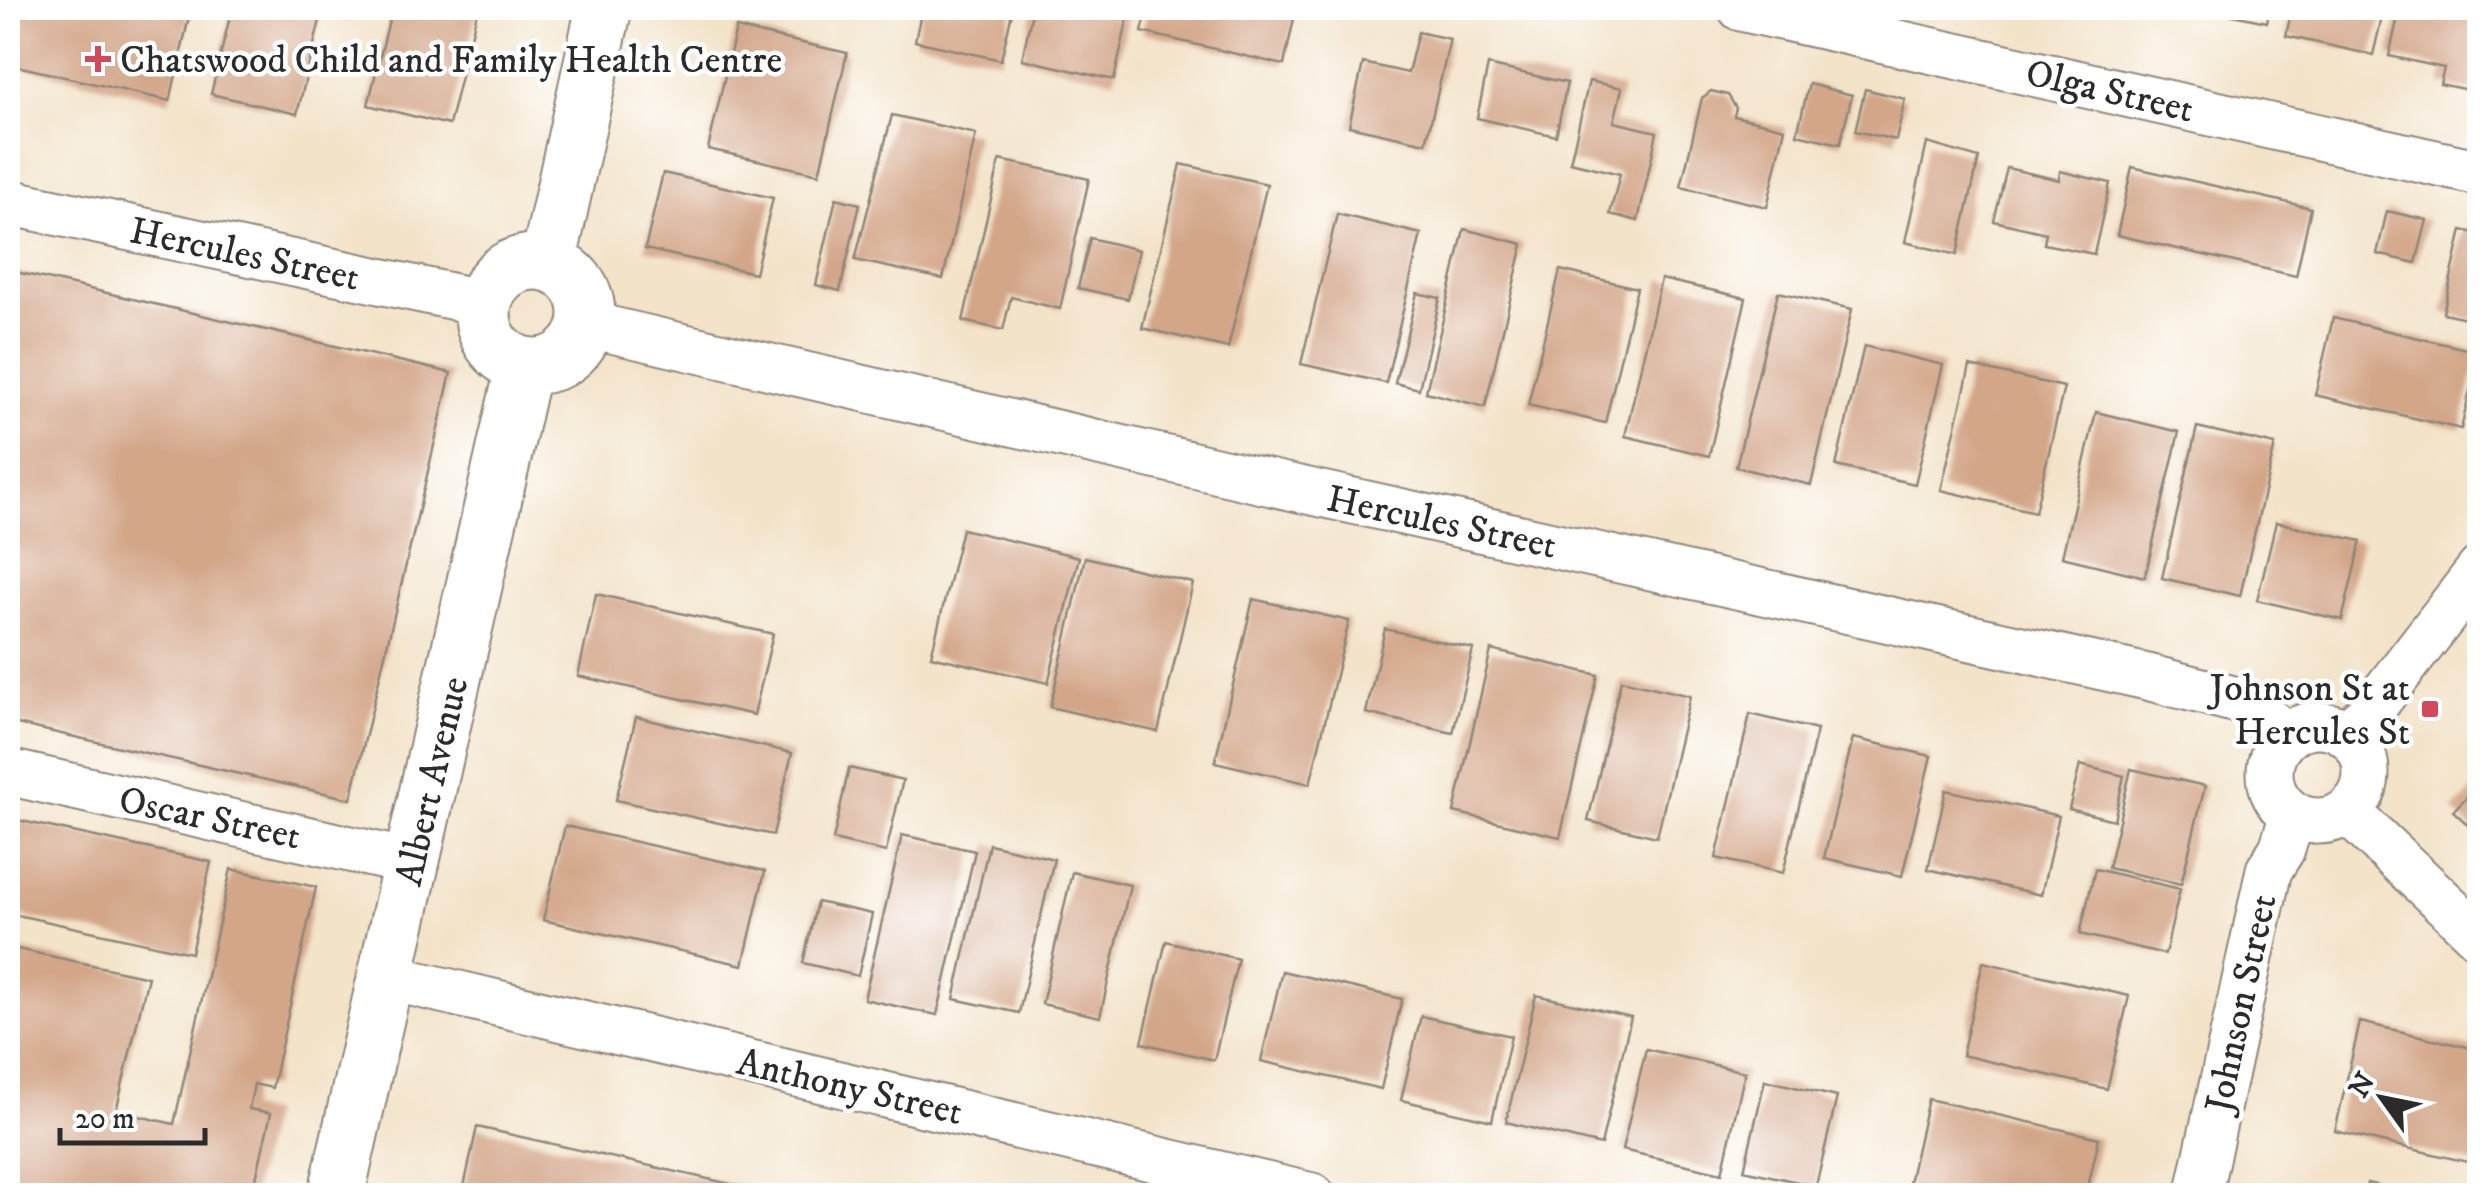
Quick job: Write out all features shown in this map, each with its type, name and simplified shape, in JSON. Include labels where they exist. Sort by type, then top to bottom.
[{"type":"street","points":[[548,263],[604,8]]},
{"type":"street","name":"Olga Street","points":[[1740,8],[2480,173]]},
{"type":"street","name":"Hercules Street","points":[[8,202],[483,303]]},
{"type":"street","points":[[530,262],[548,263],[574,278],[587,308],[586,324],[578,343],[563,358],[544,366],[524,365],[505,358],[491,343],[483,324],[483,303],[500,274],[530,262]]},
{"type":"street","name":"Hercules Street","points":[[586,324],[1254,479],[2144,676],[2245,702],[2288,736]]},
{"type":"street","name":"Albert Avenue","points":[[336,1196],[524,365]]},
{"type":"street","points":[[2347,733],[2368,714],[2480,569]]},
{"type":"street","points":[[2327,725],[2347,733],[2362,750],[2368,772],[2362,794],[2348,812],[2320,821],[2293,815],[2279,802],[2271,786],[2270,767],[2276,750],[2288,736],[2306,726],[2327,725]]},
{"type":"street","name":"Oscar Street","points":[[8,772],[412,863]]},
{"type":"street","points":[[2348,812],[2480,937]]},
{"type":"street","name":"Johnson Street","points":[[2198,1196],[2269,870],[2282,849],[2293,815]]},
{"type":"street","name":"Anthony Street","points":[[387,977],[1312,1196]]},
{"type":"building","points":[[19,8],[191,8],[170,101],[8,64]]},
{"type":"building","points":[[232,8],[323,8],[297,114],[211,94]]},
{"type":"building","points":[[392,8],[478,8],[449,125],[368,105]]},
{"type":"building","points":[[922,8],[1013,8],[1001,60],[915,41]]},
{"type":"building","points":[[1033,8],[1130,8],[1114,80],[1022,59]]},
{"type":"building","points":[[1148,8],[1296,9],[1284,65],[1142,32]]},
{"type":"building","points":[[2230,8],[2270,8],[2267,22],[2228,14]]},
{"type":"building","points":[[2292,8],[2384,8],[2373,55],[2286,36]]},
{"type":"building","points":[[2400,8],[2480,8],[2477,92],[2440,84],[2444,68],[2389,56]]},
{"type":"building","points":[[736,28],[847,53],[819,174],[708,149]]},
{"type":"building","points":[[1418,32],[1450,39],[1426,143],[1349,126],[1363,63],[1408,73]]},
{"type":"building","points":[[1488,65],[1567,83],[1556,136],[1477,118]]},
{"type":"building","points":[[1589,81],[1622,88],[1614,122],[1657,132],[1638,221],[1610,214],[1620,174],[1570,162]]},
{"type":"building","points":[[1809,84],[1852,95],[1840,144],[1797,134]]},
{"type":"building","points":[[1865,89],[1905,99],[1896,140],[1855,131]]},
{"type":"building","points":[[1711,91],[1728,95],[1736,108],[1734,116],[1785,128],[1767,207],[1681,187],[1702,98]]},
{"type":"building","points":[[892,115],[976,134],[943,279],[855,260]]},
{"type":"building","points":[[1927,143],[1979,158],[1957,255],[1905,242]]},
{"type":"building","points":[[1000,160],[1089,179],[1060,309],[1011,297],[1003,330],[963,321]]},
{"type":"building","points":[[1181,164],[1267,184],[1228,348],[1142,328]]},
{"type":"building","points":[[2132,167],[2311,208],[2296,276],[2117,235]]},
{"type":"building","points":[[2007,168],[2059,180],[2060,171],[2110,183],[2094,254],[2044,244],[2046,233],[1994,221]]},
{"type":"building","points":[[663,173],[773,198],[755,273],[645,249]]},
{"type":"building","points":[[836,198],[860,204],[840,291],[816,285]]},
{"type":"building","points":[[2387,211],[2427,220],[2416,263],[2377,254]]},
{"type":"building","points":[[1337,214],[1421,234],[1386,383],[1301,364]]},
{"type":"building","points":[[1464,229],[1523,244],[1485,407],[1426,392]]},
{"type":"building","points":[[2462,230],[2480,234],[2480,321],[2443,313]]},
{"type":"building","points":[[1090,238],[1139,250],[1128,299],[1078,288]]},
{"type":"building","points":[[8,270],[451,373],[351,799],[8,722]]},
{"type":"building","points":[[1560,270],[1637,288],[1605,423],[1528,405]]},
{"type":"building","points":[[1661,279],[1746,298],[1709,456],[1625,436]]},
{"type":"building","points":[[1778,292],[1852,309],[1811,485],[1736,467]]},
{"type":"building","points":[[1417,293],[1440,298],[1419,389],[1395,383]]},
{"type":"building","points":[[2333,318],[2479,352],[2461,429],[2315,395]]},
{"type":"building","points":[[1864,346],[1943,365],[1915,484],[1836,466]]},
{"type":"building","points":[[1970,366],[2064,387],[2035,512],[1941,490]]},
{"type":"building","points":[[2096,412],[2179,432],[2145,577],[2062,557]]},
{"type":"building","points":[[2197,427],[2275,445],[2240,596],[2162,578]]},
{"type":"building","points":[[2276,522],[2361,541],[2342,620],[2257,600]]},
{"type":"building","points":[[962,529],[1079,557],[1048,683],[931,656]]},
{"type":"building","points":[[1085,557],[1193,583],[1158,732],[1050,707]]},
{"type":"building","points":[[596,594],[773,634],[754,715],[578,676]]},
{"type":"building","points":[[1253,599],[1349,621],[1310,784],[1215,762]]},
{"type":"building","points":[[1385,629],[1473,649],[1453,733],[1366,713]]},
{"type":"building","points":[[1491,650],[1598,675],[1560,837],[1454,812]]},
{"type":"building","points":[[1621,680],[1690,696],[1657,837],[1588,821]]},
{"type":"building","points":[[1750,714],[1817,730],[1783,873],[1716,858]]},
{"type":"building","points":[[636,717],[792,753],[773,835],[616,800]]},
{"type":"building","points":[[1853,738],[1931,756],[1902,876],[1824,858]]},
{"type":"building","points":[[2080,765],[2124,776],[2114,820],[2069,809]]},
{"type":"building","points":[[849,768],[903,780],[886,852],[833,840]]},
{"type":"building","points":[[2131,769],[2205,786],[2181,884],[2108,868]]},
{"type":"building","points":[[2480,783],[2480,836],[2453,811]]},
{"type":"building","points":[[1946,790],[2059,816],[2041,895],[1928,869]]},
{"type":"building","points":[[8,818],[211,862],[191,953],[8,913]]},
{"type":"building","points":[[565,826],[765,871],[743,965],[543,920]]},
{"type":"building","points":[[902,835],[975,851],[937,1015],[864,999]]},
{"type":"building","points":[[989,844],[1054,859],[1019,1013],[954,999]]},
{"type":"building","points":[[231,869],[316,887],[272,1088],[254,1084],[249,1109],[271,1113],[252,1196],[8,1196],[8,947],[148,977],[116,1111],[174,1124]]},
{"type":"building","points":[[2095,869],[2180,889],[2165,954],[2080,934]]},
{"type":"building","points":[[1072,872],[1130,885],[1100,1017],[1042,1004]]},
{"type":"building","points":[[817,902],[872,914],[858,976],[803,963]]},
{"type":"building","points":[[1166,941],[1238,959],[1214,1060],[1142,1043]]},
{"type":"building","points":[[1983,962],[2129,996],[2107,1089],[1962,1055]]},
{"type":"building","points":[[1282,971],[1402,999],[1381,1089],[1261,1061]]},
{"type":"building","points":[[1536,995],[1631,1017],[1601,1145],[1506,1122]]},
{"type":"building","points":[[1421,1016],[1511,1036],[1492,1121],[1401,1100]]},
{"type":"building","points":[[2360,1022],[2480,1050],[2480,1165],[2335,1131]]},
{"type":"building","points":[[1646,1049],[1745,1072],[1722,1173],[1622,1150]]},
{"type":"building","points":[[1765,1080],[1837,1097],[1816,1186],[1744,1170]]},
{"type":"building","points":[[1928,1099],[2099,1138],[2086,1196],[1906,1196]]},
{"type":"building","points":[[477,1127],[775,1194],[775,1196],[462,1196]]},
{"type":"building","points":[[2367,1183],[2416,1194],[2416,1196],[2364,1196]]},
{"type":"place","name":"Chatswood Child and Family Health Centre","points":[[98,59]]},
{"type":"place","name":"Johnson St at Hercules St","points":[[2430,709]]}]
